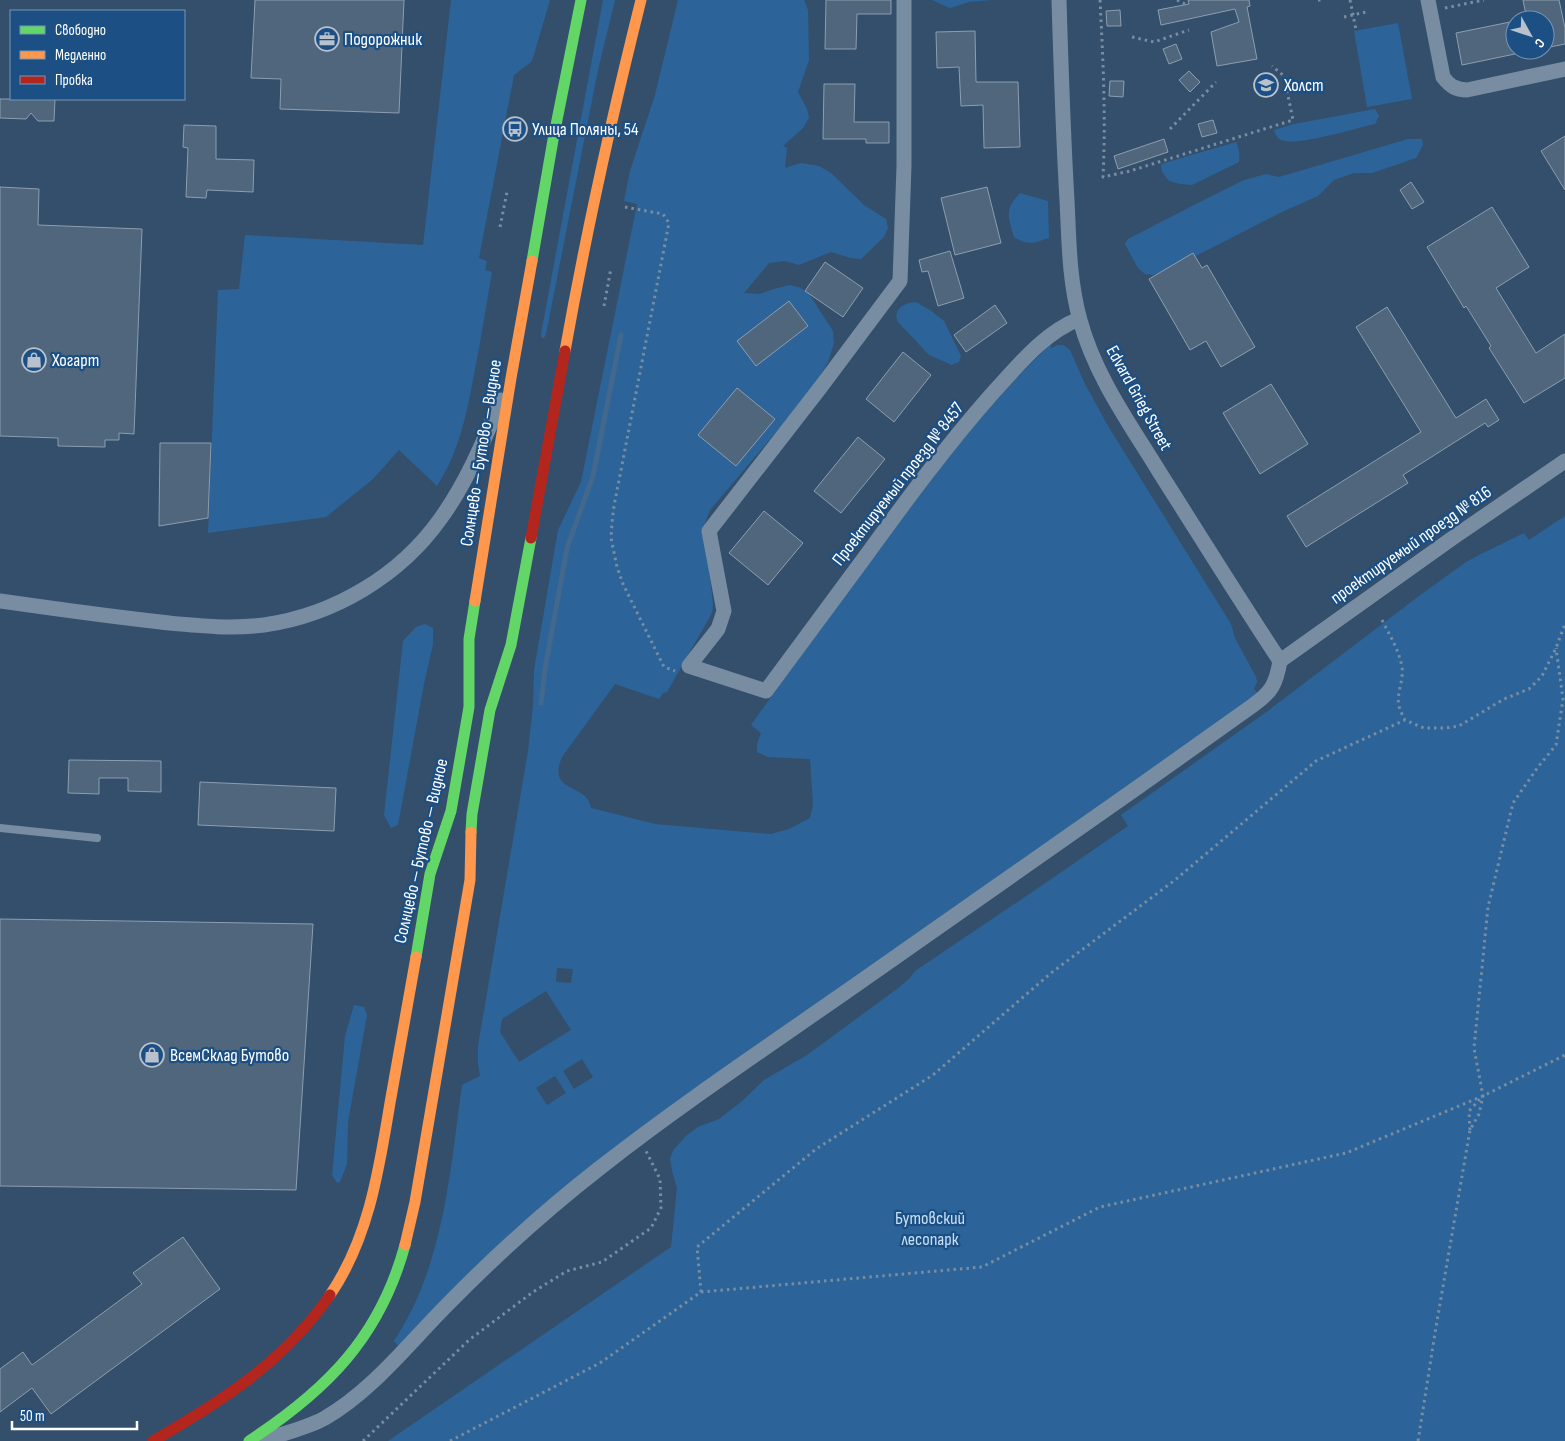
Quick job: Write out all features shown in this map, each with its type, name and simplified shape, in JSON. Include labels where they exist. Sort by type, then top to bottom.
[{"type":"main road","name":"Солнцево — Бутово — Видное","points":[[153,1441],[216,1404],[252,1378],[291,1344],[334,1289],[346,1268],[362,1230],[378,1174],[411,973],[430,874],[451,811],[468,707],[469,638],[511,378],[555,130],[581,0]]},
{"type":"main road","points":[[249,1441],[293,1411],[342,1365],[372,1326],[384,1305],[405,1250],[415,1202],[470,880],[472,814],[490,710],[511,645],[573,306],[600,174],[641,0]]},
{"type":"street","points":[[689,666],[718,629],[724,611],[709,531],[900,281],[904,166],[904,0]]},
{"type":"street","name":"Edvard Grieg Street","points":[[1059,0],[1070,260],[1074,295],[1080,319],[1095,361],[1117,403],[1280,661]]},
{"type":"street","points":[[1428,0],[1443,77],[1449,85],[1458,90],[1467,90],[1565,69]]},
{"type":"street","name":"Проектируемый проезд № 8457","points":[[689,666],[766,692],[903,504],[967,423],[1042,341],[1056,330],[1080,319]]},
{"type":"street","points":[[0,601],[152,621],[223,627],[264,625],[305,616],[330,607],[361,591],[394,568],[415,549],[436,525],[469,472],[511,378]]},
{"type":"street","name":"проектируемый проезд № 816","points":[[1280,661],[1454,537],[1565,461]]},
{"type":"street","points":[[260,1441],[322,1420],[339,1409],[372,1382],[489,1263],[548,1210],[601,1167],[690,1101],[1265,697],[1274,684],[1280,661]]},
{"type":"lane","points":[[0,828],[97,838]]},
{"type":"path","points":[[1100,0],[1104,72],[1102,177],[1130,171],[1293,120],[1284,76],[1272,66]]},
{"type":"path","points":[[1177,0],[1185,4]]},
{"type":"path","points":[[1350,0],[1356,30]]},
{"type":"path","points":[[1450,7],[1484,0]]},
{"type":"path","points":[[1344,17],[1366,12]]},
{"type":"path","points":[[1132,37],[1154,42],[1189,30]]},
{"type":"path","points":[[1170,130],[1216,82]]},
{"type":"path","points":[[500,227],[506,192]]},
{"type":"path","points":[[626,207],[663,214],[669,222],[614,506],[611,538],[617,568],[623,584],[664,667],[676,671],[689,666]]},
{"type":"path","points":[[604,306],[611,268]]},
{"type":"path","points":[[1382,620],[1398,652],[1402,668],[1402,684],[1398,700],[1399,707],[1405,720],[1424,728],[1459,726],[1504,699],[1529,688],[1542,676],[1565,624]]},
{"type":"path","points":[[1470,1130],[1479,1114],[1483,1096],[1474,1048],[1488,907],[1514,803],[1538,766],[1556,746],[1563,699],[1556,648]]},
{"type":"path","points":[[701,1292],[697,1247],[816,1149],[933,1075],[1051,973],[1175,880],[1316,761],[1405,720]]},
{"type":"path","points":[[450,1441],[600,1362],[701,1292],[982,1267],[1100,1207],[1346,1153],[1483,1096],[1565,1055]]},
{"type":"path","points":[[1418,1441],[1470,1130],[1469,1111],[1483,1096]]},
{"type":"path","points":[[363,1441],[469,1340],[533,1292],[567,1271],[602,1262],[651,1228],[661,1208],[660,1179],[643,1146]]},
{"type":"green space","points":[[451,0],[550,0],[533,58],[531,62],[514,75],[479,258],[487,261],[485,270],[492,272],[468,403],[457,446],[451,460],[437,486],[399,450],[373,479],[326,517],[208,533],[218,290],[239,289],[245,235],[423,245]]},
{"type":"green space","points":[[603,0],[615,0],[598,70],[546,334],[542,338],[541,334]]},
{"type":"green space","points":[[678,0],[804,0],[808,10],[809,60],[798,92],[807,109],[809,118],[803,128],[783,146],[787,148],[785,168],[801,163],[819,166],[831,173],[864,205],[886,219],[888,228],[884,237],[861,259],[831,252],[799,265],[785,261],[769,263],[744,293],[760,294],[790,285],[801,288],[809,294],[833,331],[834,343],[828,362],[810,392],[710,510],[705,523],[705,535],[713,604],[712,613],[667,692],[663,693],[659,699],[615,684],[562,757],[559,777],[563,783],[583,795],[588,800],[591,808],[655,824],[771,834],[789,829],[810,818],[813,805],[810,759],[768,757],[757,752],[757,744],[761,733],[751,725],[834,610],[943,465],[1005,391],[1050,345],[1052,348],[1057,345],[1063,345],[1070,350],[1085,384],[1108,426],[1231,624],[1235,638],[1256,677],[1257,682],[1254,689],[1257,693],[1233,712],[676,1103],[398,1346],[394,1341],[411,1312],[434,1250],[448,1184],[462,1085],[480,1076],[478,1046],[528,751],[533,706],[534,670],[558,530],[581,482],[637,204],[624,201],[630,171],[655,95]],"holes":[[[557,968],[573,969],[571,983],[556,982]],[[546,991],[571,1030],[519,1062],[500,1032],[502,1019]],[[582,1059],[593,1077],[574,1089],[563,1071]],[[555,1076],[566,1093],[547,1105],[536,1088]]]},
{"type":"green space","points":[[932,0],[992,0],[969,2],[950,8]]},
{"type":"green space","points":[[1398,23],[1412,99],[1367,107],[1354,31]]},
{"type":"green space","points":[[1375,109],[1379,116],[1375,124],[1303,141],[1281,140],[1274,130],[1294,124]]},
{"type":"green space","points":[[1408,139],[1422,139],[1423,145],[1416,158],[1372,173],[1354,173],[1334,180],[1318,196],[1284,211],[1184,262],[1153,275],[1145,274],[1138,268],[1125,244],[1128,239],[1244,180],[1266,174],[1279,177]]},
{"type":"green space","points":[[1236,142],[1239,162],[1192,185],[1169,181],[1162,172],[1161,164]]},
{"type":"green space","points":[[1020,193],[1048,201],[1049,238],[1031,243],[1023,242],[1014,237],[1010,224],[1009,209]]},
{"type":"green space","points":[[916,302],[944,321],[961,356],[959,362],[952,365],[929,355],[898,322],[898,310],[903,305]]},
{"type":"green space","name":"Бутовский лесопарк","points":[[1565,516],[1565,1441],[388,1441],[671,1247],[677,1188],[670,1158],[674,1149],[687,1135],[698,1127],[719,1119],[741,1102],[764,1080],[807,1055],[897,989],[915,971],[1128,826],[1121,815],[1265,713],[1466,562],[1524,533],[1529,540]]},
{"type":"green space","points":[[425,624],[433,628],[433,644],[398,825],[391,828],[384,815],[403,641],[416,627]]},
{"type":"green space","points":[[354,1005],[364,1007],[367,1015],[348,1122],[347,1164],[340,1182],[337,1183],[332,1175],[345,1036]]},
{"type":"building","name":"Подорожник","points":[[255,0],[404,0],[399,113],[280,109],[281,79],[251,78]]},
{"type":"building","points":[[826,0],[891,0],[891,14],[857,14],[856,49],[825,49]]},
{"type":"building","points":[[1188,0],[1249,0],[1250,6],[1247,7],[1257,59],[1217,66],[1211,32],[1239,22],[1235,9],[1161,25],[1158,10],[1189,4]]},
{"type":"building","points":[[1523,0],[1559,0],[1565,28],[1565,44],[1555,46],[1555,10],[1525,10]]},
{"type":"building","points":[[1120,10],[1121,26],[1107,26],[1106,11]]},
{"type":"building","points":[[1505,23],[1505,56],[1462,65],[1456,33]]},
{"type":"building","points":[[975,31],[976,82],[1018,82],[1020,147],[984,148],[983,105],[961,106],[959,67],[937,68],[936,32]]},
{"type":"building","points":[[1176,44],[1182,59],[1169,64],[1163,49]]},
{"type":"building","points":[[1189,71],[1200,82],[1190,92],[1179,80]]},
{"type":"building","points":[[1110,81],[1124,81],[1123,97],[1109,96]]},
{"type":"building","points":[[824,84],[855,84],[854,122],[889,122],[889,143],[866,143],[866,139],[823,139]]},
{"type":"building","points":[[0,99],[55,100],[54,121],[38,121],[31,113],[26,119],[0,118]]},
{"type":"building","points":[[1213,120],[1217,133],[1202,137],[1198,124]]},
{"type":"building","points":[[184,125],[216,126],[216,159],[254,160],[253,192],[207,190],[206,198],[186,197],[188,148],[183,147]]},
{"type":"building","points":[[1565,136],[1565,190],[1541,151]]},
{"type":"building","points":[[1164,139],[1168,152],[1118,169],[1114,156]]},
{"type":"building","points":[[1411,182],[1424,202],[1412,209],[1400,190]]},
{"type":"building","points":[[0,187],[39,189],[38,225],[142,229],[134,434],[119,433],[119,440],[105,440],[105,447],[58,446],[58,438],[0,436]]},
{"type":"building","points":[[987,187],[1001,243],[955,255],[941,198]]},
{"type":"building","points":[[1492,207],[1529,267],[1496,288],[1536,353],[1565,334],[1565,378],[1524,403],[1489,348],[1491,346],[1466,306],[1464,308],[1427,247]]},
{"type":"building","points":[[950,251],[964,298],[938,306],[928,271],[922,272],[919,260]]},
{"type":"building","points":[[1193,253],[1202,268],[1207,265],[1255,347],[1221,367],[1206,341],[1190,350],[1149,279]]},
{"type":"building","points":[[825,262],[863,288],[843,317],[805,291]]},
{"type":"building","points":[[789,301],[808,326],[756,366],[737,341]]},
{"type":"building","points":[[995,305],[1007,323],[966,352],[954,335]]},
{"type":"building","points":[[1387,307],[1456,418],[1486,399],[1499,420],[1488,427],[1485,423],[1403,475],[1408,483],[1306,547],[1287,516],[1421,432],[1356,327]]},
{"type":"building","points":[[903,352],[931,375],[894,422],[866,399]]},
{"type":"building","points":[[1271,384],[1308,444],[1260,474],[1223,413]]},
{"type":"building","points":[[737,388],[775,419],[736,466],[698,435]]},
{"type":"building","points":[[858,437],[885,459],[841,513],[814,491]]},
{"type":"building","points":[[160,443],[211,443],[208,518],[159,526]]},
{"type":"building","points":[[764,511],[803,543],[768,585],[729,553]]},
{"type":"building","points":[[69,760],[161,761],[161,792],[128,791],[128,778],[99,778],[99,794],[68,793]]},
{"type":"building","points":[[200,782],[336,788],[334,831],[198,825]]},
{"type":"building","name":"ВсемСклад Бутово","points":[[0,919],[313,924],[296,1190],[0,1186]]},
{"type":"building","points":[[183,1237],[220,1289],[51,1414],[32,1388],[0,1412],[0,1369],[23,1352],[32,1365],[142,1284],[133,1273]]},
{"type":"waterway","points":[[541,703],[545,669],[567,548],[593,476],[621,335]]},
{"type":"traffic: fast","points":[[532,261],[553,140],[581,0]]},
{"type":"traffic: fast","points":[[471,832],[472,814],[490,710],[511,645],[531,538]]},
{"type":"traffic: fast","points":[[416,957],[430,874],[451,811],[469,707],[469,639],[475,601]]},
{"type":"traffic: fast","points":[[249,1441],[303,1402],[347,1358],[365,1334],[381,1307],[394,1278],[405,1245]]},
{"type":"traffic: slow","points":[[565,351],[600,175],[641,0]]},
{"type":"traffic: slow","points":[[475,601],[532,261]]},
{"type":"traffic: slow","points":[[405,1245],[415,1202],[470,880],[471,832]]},
{"type":"traffic: slow","points":[[330,1295],[354,1250],[370,1202],[381,1153],[416,957]]},
{"type":"traffic: jam","points":[[531,538],[565,351]]},
{"type":"traffic: jam","points":[[153,1441],[227,1395],[272,1360],[312,1319],[330,1295]]},
{"type":"place","name":"Подорожник","points":[[327,39]]},
{"type":"place","name":"Холст","points":[[1266,85]]},
{"type":"place","name":"Улица Поляны, 54","points":[[515,129]]},
{"type":"place","name":"Хогарт","points":[[34,360]]},
{"type":"place","name":"ВсемСклад Бутово","points":[[152,1055]]}]
